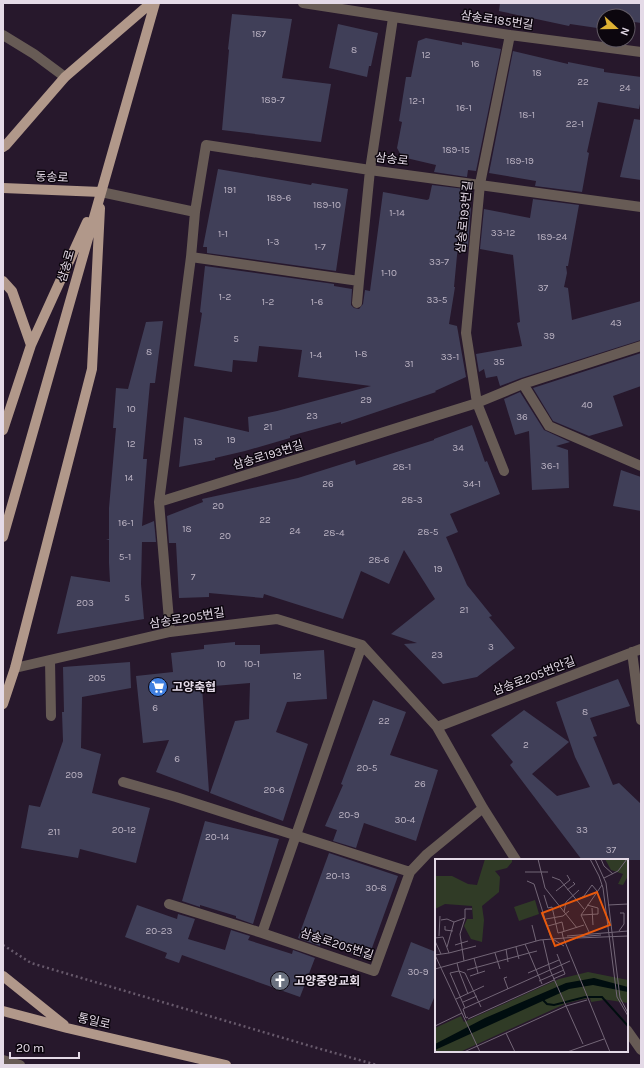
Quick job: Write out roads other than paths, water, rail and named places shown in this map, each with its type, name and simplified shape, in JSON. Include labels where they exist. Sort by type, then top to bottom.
[{"type":"main road","points":[[3,147],[65,77],[151,3]]},
{"type":"main road","name":"삼송로","points":[[3,537],[155,3]]},
{"type":"main road","name":"동송로","points":[[3,188],[101,192]]},
{"type":"main road","points":[[3,430],[31,346],[101,192]]},
{"type":"main road","points":[[3,704],[15,668],[92,369],[101,192]]},
{"type":"main road","points":[[3,281],[12,291],[31,346]]},
{"type":"main road","points":[[3,976],[67,1028]]},
{"type":"main road","name":"통일로","points":[[3,1010],[67,1028],[226,1065]]},
{"type":"street","name":"삼송로185번길","points":[[303,3],[510,35],[641,52]]},
{"type":"street","points":[[357,303],[370,170],[393,18]]},
{"type":"street","points":[[3,35],[34,54],[65,77]]},
{"type":"street","name":"삼송로193번길","points":[[504,471],[477,404],[466,333],[480,184],[510,35]]},
{"type":"street","name":"삼송로","points":[[195,212],[206,145],[370,170],[641,207]]},
{"type":"street","points":[[101,192],[195,212],[191,257],[159,502],[170,632]]},
{"type":"street","points":[[191,257],[360,281]]},
{"type":"street","name":"삼송로193번길","points":[[159,502],[477,404],[523,384],[641,346]]},
{"type":"street","points":[[523,384],[549,426],[641,466]]},
{"type":"street","name":"삼송로205번길","points":[[15,668],[170,632],[277,619],[362,645]]},
{"type":"street","points":[[262,933],[362,645],[437,727],[483,808],[515,859]]},
{"type":"street","points":[[637,651],[641,720]]},
{"type":"street","name":"삼송로205번안길","points":[[437,727],[637,651]]},
{"type":"street","points":[[50,660],[51,716]]},
{"type":"street","points":[[123,782],[176,797],[410,872]]},
{"type":"street","name":"삼송로205번길","points":[[169,904],[262,933],[374,971],[410,872],[427,854],[483,808]]},
{"type":"street","points":[[628,1031],[641,1050]]},
{"type":"street","points":[[3,1060],[20,1065]]},
{"type":"place","name":"고양축협","points":[[158,687]]},
{"type":"place","name":"고양중앙교회","points":[[280,981]]}]
